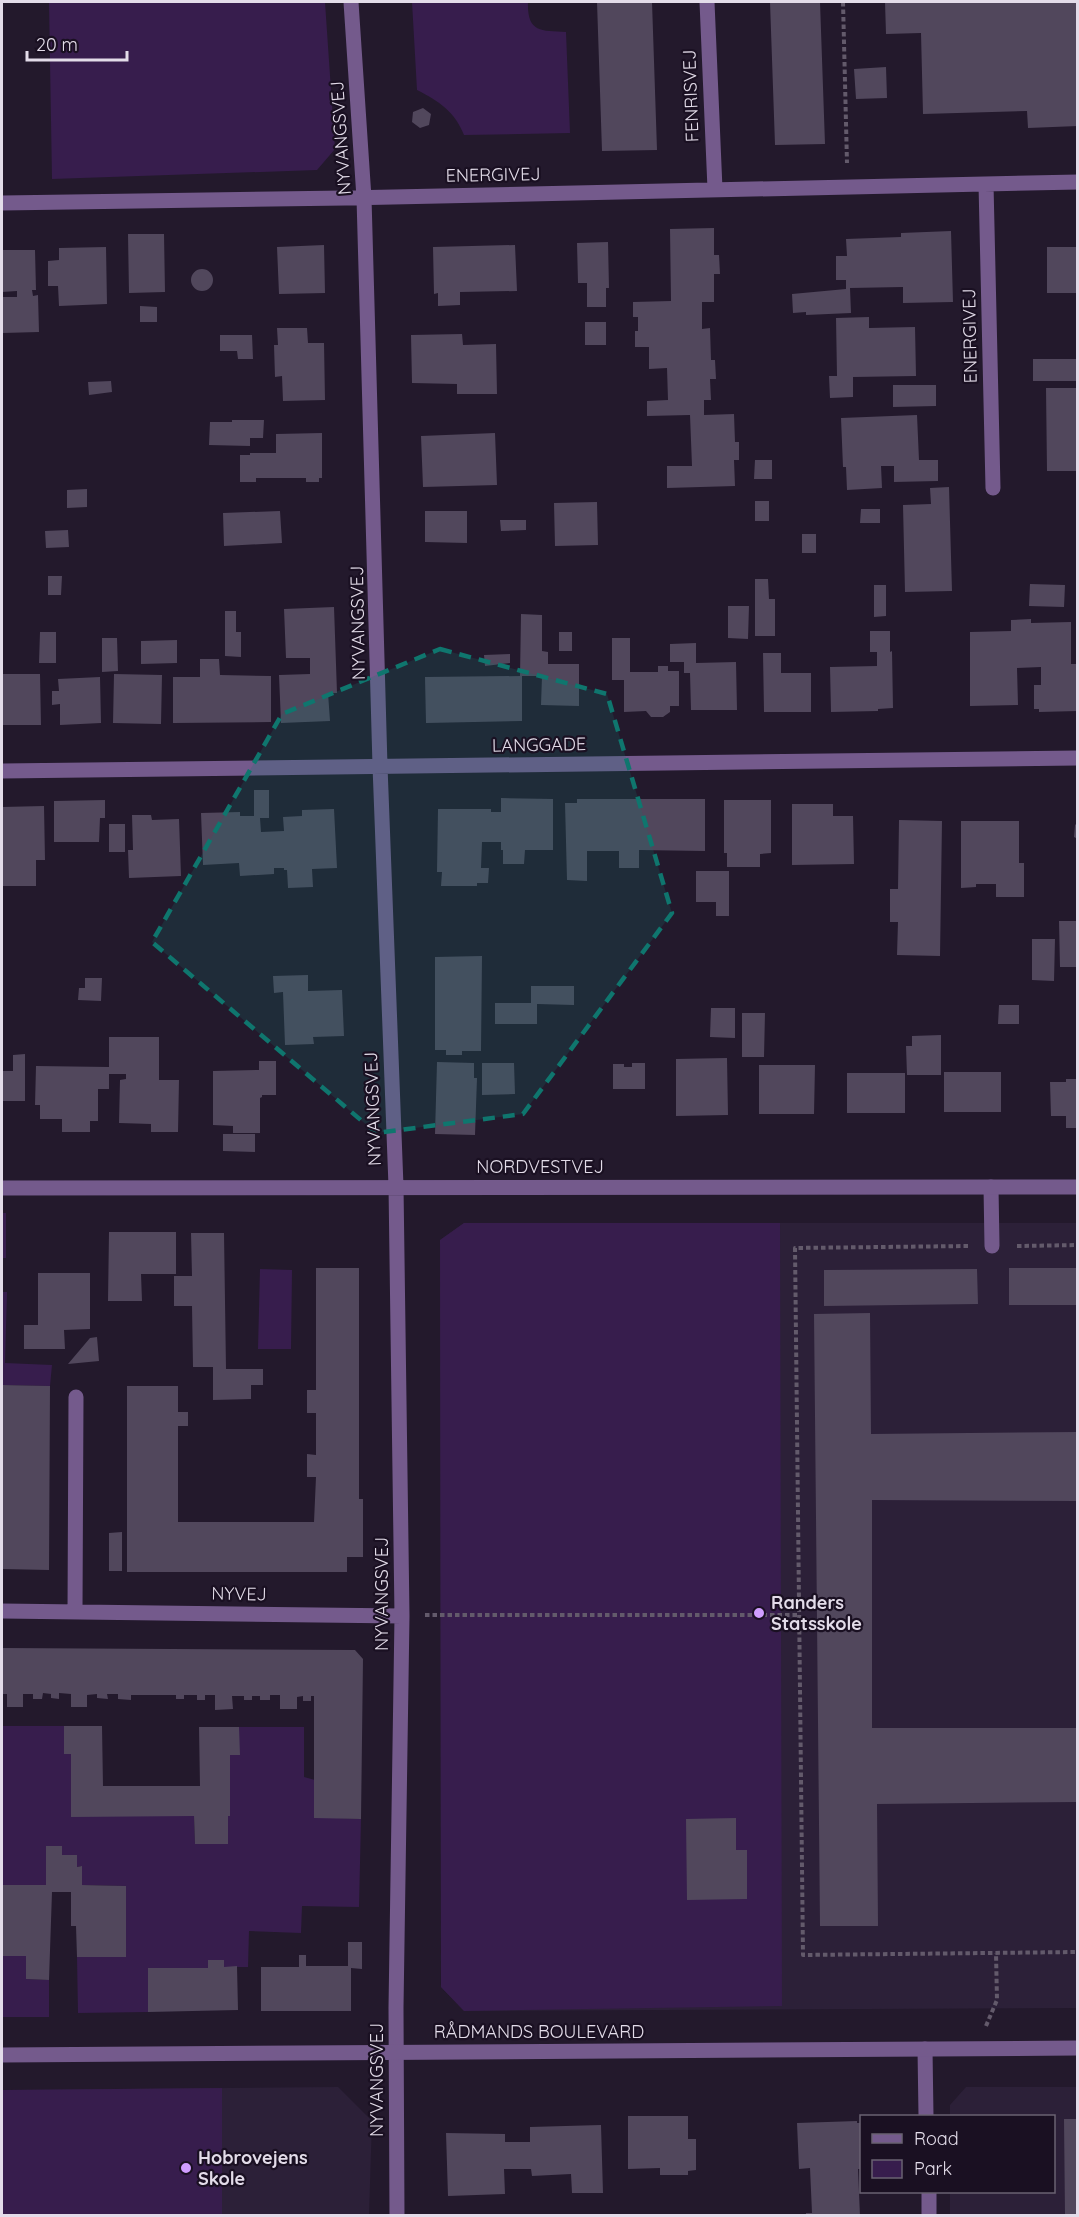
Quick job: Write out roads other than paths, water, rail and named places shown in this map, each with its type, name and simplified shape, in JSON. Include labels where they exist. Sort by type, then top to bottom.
[{"type":"street","name":"NYVANGSVEJ","points":[[351,2],[364,198],[380,766],[396,1186],[402,1616],[396,2053],[397,2216]]},
{"type":"street","name":"FENRISVEJ","points":[[707,2],[714,189]]},
{"type":"street","name":"ENERGIVEJ","points":[[2,203],[364,198],[1077,182]]},
{"type":"street","name":"ENERGIVEJ","points":[[986,184],[993,488]]},
{"type":"street","name":"LANGGADE","points":[[2,771],[1077,758]]},
{"type":"street","points":[[991,1186],[992,1246]]},
{"type":"street","name":"NORDVESTVEJ","points":[[2,1188],[1077,1187]]},
{"type":"street","points":[[75,1612],[76,1397]]},
{"type":"street","name":"NYVEJ","points":[[2,1611],[402,1616]]},
{"type":"street","name":"RÅDMANDS BOULEVARD","points":[[2,2055],[1077,2048]]},
{"type":"street","points":[[925,2049],[926,2115]]},
{"type":"street","points":[[928,2193],[929,2216]]},
{"type":"place","name":"Randers Statsskole","points":[[759,1613]]},
{"type":"place","name":"Hobrovejens Skole","points":[[186,2168]]}]
